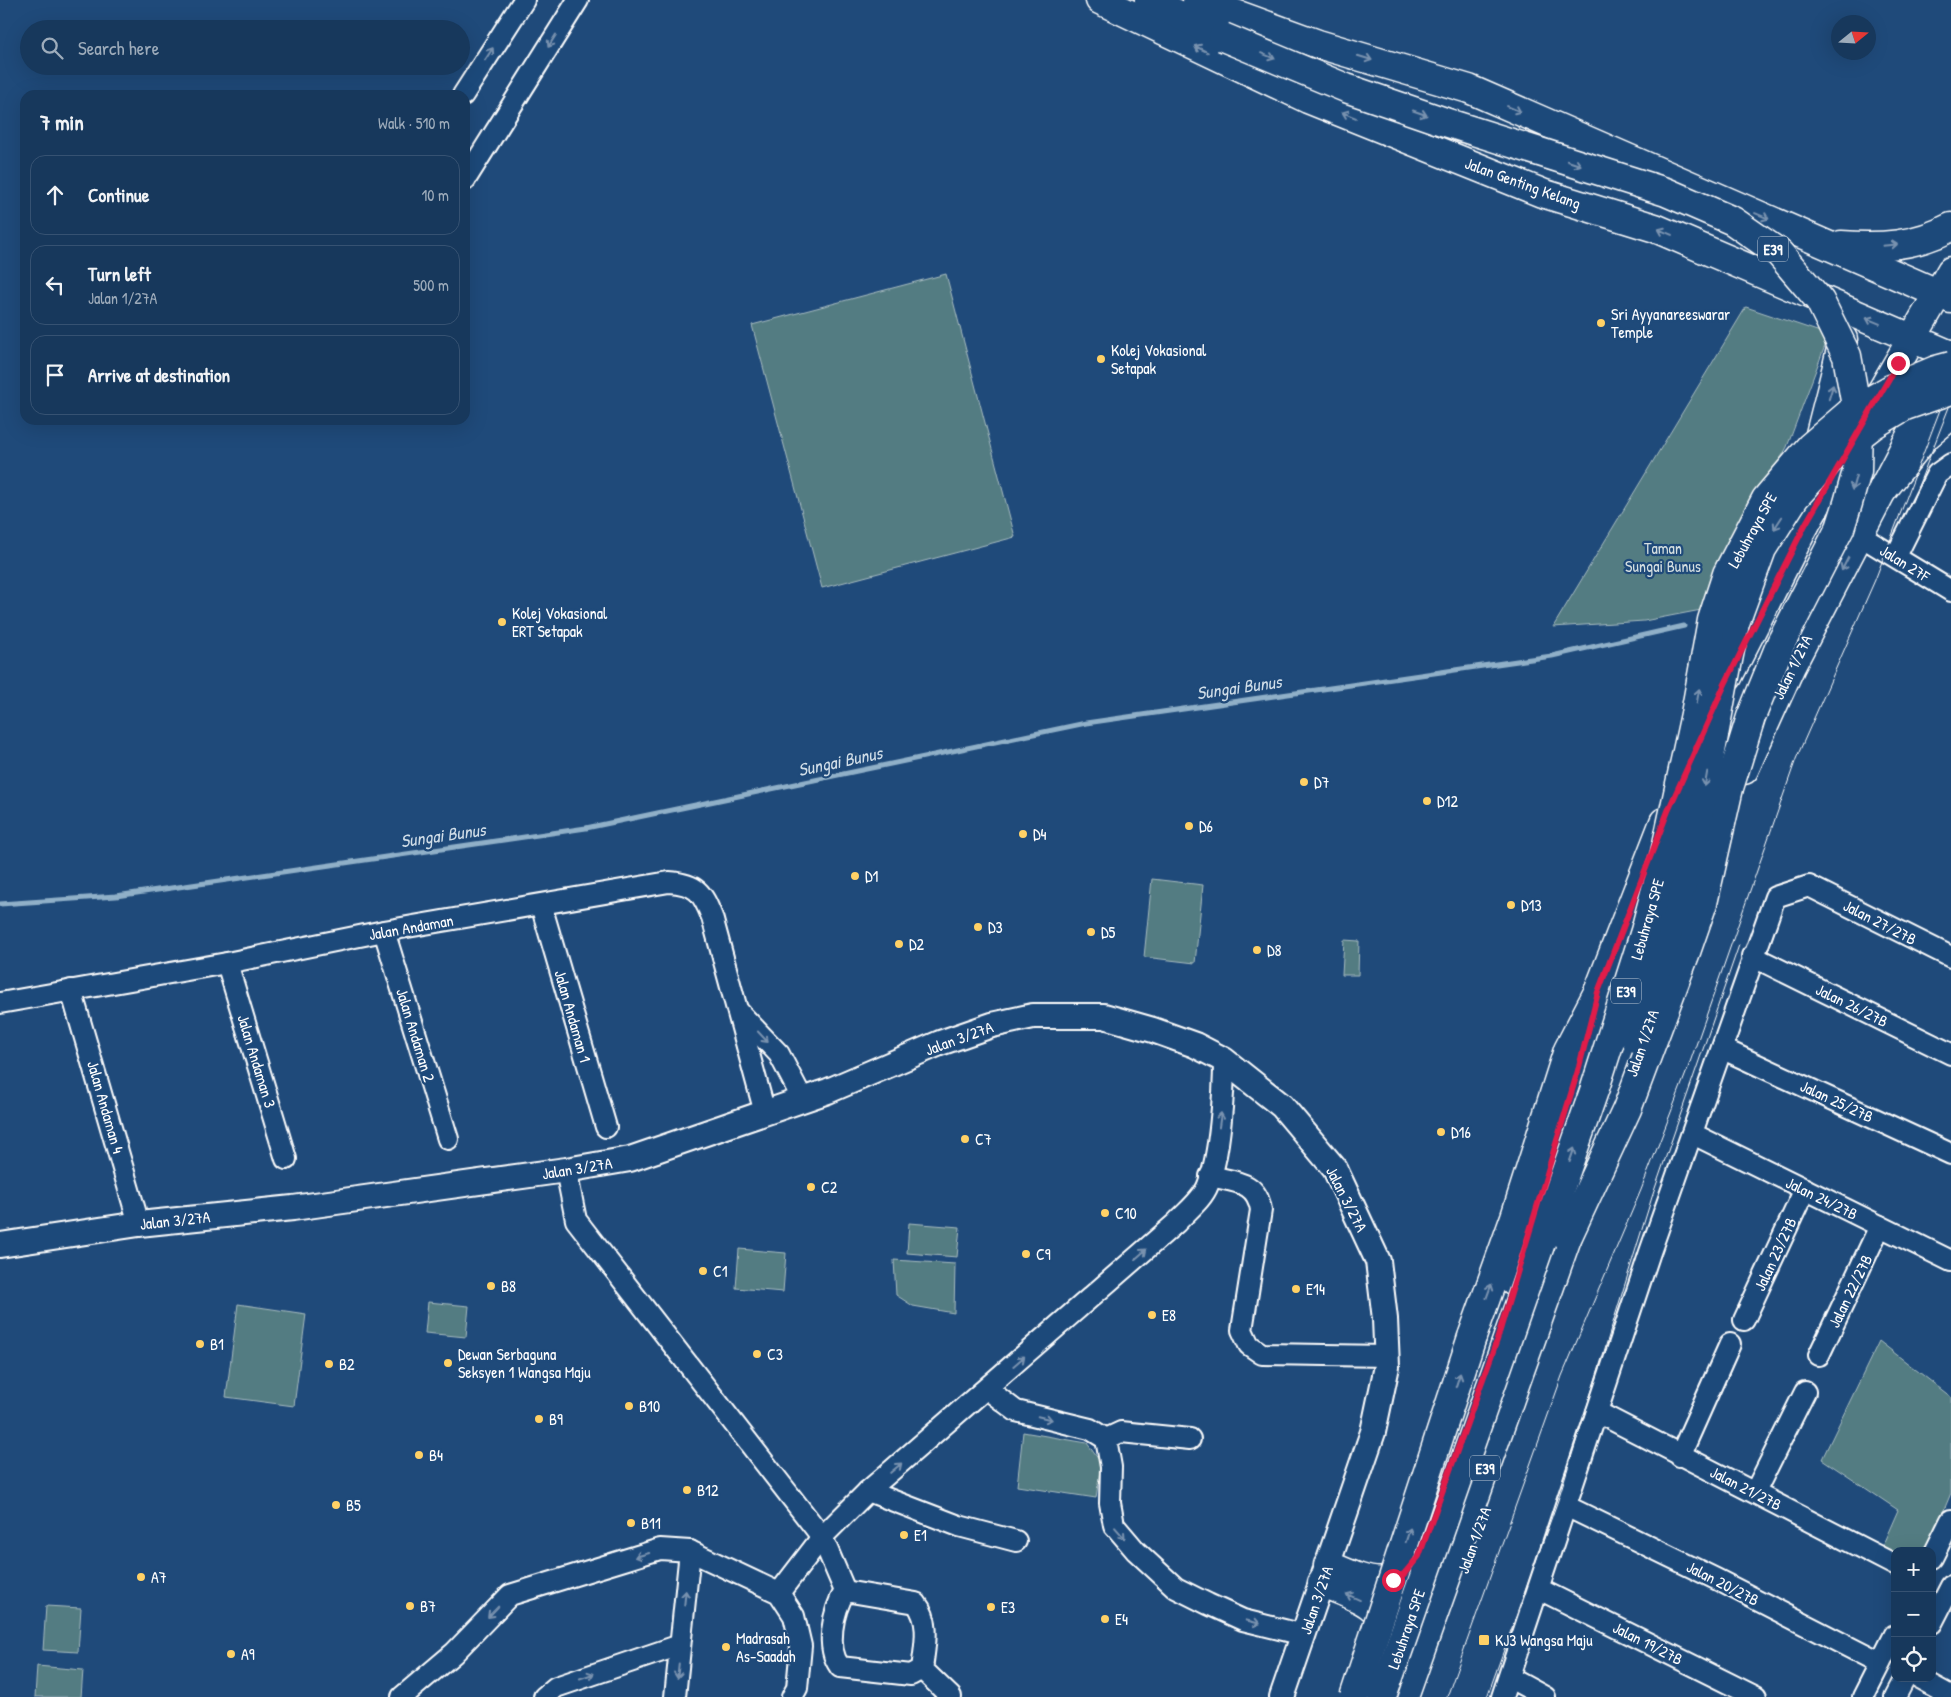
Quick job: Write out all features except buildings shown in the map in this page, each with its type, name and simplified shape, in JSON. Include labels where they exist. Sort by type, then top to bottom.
[{"type":"main road","name":"Jalan Genting Kelang","points":[[1100,0],[1269,81],[1542,193],[1655,228],[1951,356]]},
{"type":"main road","name":"E39","points":[[1149,0],[1223,37],[1346,88],[1445,122],[1666,192],[1734,221],[1779,253],[1820,301],[1847,356],[1858,417],[1857,471],[1848,504],[1840,528],[1782,643],[1751,717],[1729,788],[1703,903],[1687,950],[1627,1109],[1567,1238]]},
{"type":"main road","points":[[1197,0],[1318,44],[1469,89],[1824,244],[1946,288],[1880,393],[1805,525],[1725,684],[1668,811],[1598,992],[1568,1050],[1515,1217],[1472,1337],[1354,1697]]},
{"type":"main road","points":[[1443,153],[1471,151],[1484,143],[1490,136],[1492,125],[1489,115],[1469,89]]},
{"type":"main road","points":[[1824,244],[1889,246],[1922,240],[1951,227]]},
{"type":"main road","points":[[1805,525],[1806,495],[1818,433],[1837,373],[1844,334],[1833,304]]},
{"type":"main road","name":"Jalan 1/27A","points":[[1417,1697],[1484,1512],[1634,1066],[1733,796],[1791,666],[1951,356]]},
{"type":"main road","name":"Lebuhraya SPE","points":[[1382,1697],[1595,1088],[1645,931],[1664,858],[1693,724],[1712,620],[1727,574],[1766,499],[1810,447],[1852,411],[1890,389],[1936,370],[1951,366]]},
{"type":"main road","points":[[1880,393],[1899,382],[1913,384],[1920,391],[1923,411]]},
{"type":"main road","name":"Lebuhraya SPE","points":[[1404,1697],[1640,1026],[1685,875],[1703,794],[1735,623],[1762,549],[1795,497],[1833,456],[1873,425],[1904,406],[1951,390]]},
{"type":"main road","points":[[1882,491],[1926,436],[1951,415]]},
{"type":"main road","points":[[1371,1697],[1419,1556],[1497,1340],[1579,1067],[1598,992]]},
{"type":"main road","points":[[1325,1574],[1373,1582],[1393,1580],[1404,1574],[1419,1556]]},
{"type":"main road","points":[[1325,1574],[1376,1610],[1384,1619],[1389,1646]]},
{"type":"street","points":[[466,90],[524,0]]},
{"type":"street","points":[[470,172],[578,0]]},
{"type":"street","points":[[1896,556],[1946,473]]},
{"type":"street","name":"Jalan 27F","points":[[1859,535],[1951,591]]},
{"type":"street","name":"Jalan Andaman","points":[[0,1004],[228,963],[384,931],[669,882],[687,883],[703,895],[712,917],[735,1008],[765,1113]]},
{"type":"street","name":"Jalan 27/27B","points":[[1752,956],[1775,897],[1809,886],[1951,957]]},
{"type":"street","name":"Jalan Andaman 1","points":[[541,905],[606,1128]]},
{"type":"street","name":"Jalan Andaman 2","points":[[384,931],[448,1139]]},
{"type":"street","points":[[1502,1697],[1540,1589],[1597,1412],[1723,1049],[1752,956]]},
{"type":"street","name":"Jalan 26/27B","points":[[1752,956],[1951,1054]]},
{"type":"street","name":"Jalan Andaman 3","points":[[228,963],[286,1159]]},
{"type":"street","name":"Jalan Andaman 4","points":[[71,990],[139,1224]]},
{"type":"street","name":"Jalan Andaman","points":[[735,1008],[778,1054],[803,1100]]},
{"type":"street","name":"Jalan 3/27A","points":[[0,1246],[139,1224],[293,1208],[566,1170],[630,1159],[803,1100],[884,1068],[940,1043],[992,1024],[1033,1016],[1104,1016],[1153,1030],[1194,1045],[1224,1060],[1282,1106],[1335,1169],[1378,1261],[1387,1356],[1384,1385],[1373,1432],[1282,1697]]},
{"type":"street","name":"Jalan 25/27B","points":[[1723,1049],[1951,1154]]},
{"type":"street","points":[[779,1593],[822,1536],[868,1492],[1176,1224],[1208,1187],[1224,1090],[1224,1060]]},
{"type":"street","name":"Jalan 24/27B","points":[[1693,1134],[1951,1261]]},
{"type":"street","points":[[566,1170],[576,1220],[822,1536],[845,1592]]},
{"type":"street","points":[[1210,1176],[1247,1185],[1259,1196],[1261,1210],[1242,1330],[1249,1345],[1262,1354],[1387,1356]]},
{"type":"street","name":"Jalan 23/27B","points":[[1744,1320],[1805,1189]]},
{"type":"street","name":"Jalan 22/27B","points":[[1819,1355],[1880,1226]]},
{"type":"street","points":[[1680,1456],[1730,1344]]},
{"type":"street","points":[[987,1389],[1016,1411],[1090,1429],[1106,1439],[1111,1467],[1110,1502],[1114,1525],[1136,1551],[1176,1588],[1243,1620],[1304,1635]]},
{"type":"street","points":[[1755,1492],[1805,1392]]},
{"type":"street","name":"Jalan 21/27B","points":[[1597,1412],[1891,1563]]},
{"type":"street","points":[[1106,1439],[1121,1432],[1190,1439]]},
{"type":"street","points":[[868,1492],[959,1526],[1016,1541]]},
{"type":"street","name":"Jalan 20/27B","points":[[1566,1506],[1716,1579],[1880,1663]]},
{"type":"street","points":[[1936,1550],[1951,1520]]},
{"type":"street","points":[[402,1697],[454,1653],[510,1594],[660,1550],[690,1551],[779,1593],[794,1616],[800,1646],[797,1688],[792,1697]]},
{"type":"street","points":[[675,1697],[690,1551]]},
{"type":"street","points":[[1936,1615],[1950,1588]]},
{"type":"street","name":"Jalan 19/27B","points":[[1540,1589],[1756,1697]]},
{"type":"street","points":[[845,1592],[916,1603],[924,1613],[926,1632],[922,1669]]},
{"type":"street","points":[[845,1592],[837,1604],[832,1640],[834,1658],[840,1667],[911,1675],[922,1669]]},
{"type":"street","points":[[1863,1697],[1893,1637]]},
{"type":"street","points":[[544,1697],[556,1687],[680,1645]]},
{"type":"street","points":[[922,1669],[951,1697]]},
{"type":"street","points":[[1510,1678],[1545,1697]]},
{"type":"street","points":[[1895,1697],[1903,1682]]},
{"type":"street","points":[[1925,1682],[1951,1696]]},
{"type":"green space","points":[[946,274],[1015,537],[822,588],[752,325]]},
{"type":"green space","name":"Taman Sungai Bunus","points":[[1746,307],[1829,335],[1787,447],[1740,532],[1701,610],[1644,621],[1553,627]]},
{"type":"green space","points":[[1152,879],[1203,885],[1195,963],[1144,957]]},
{"type":"green space","points":[[1344,940],[1359,941],[1358,975],[1342,975]]},
{"type":"green space","points":[[909,1223],[960,1227],[957,1257],[907,1253]]},
{"type":"green space","points":[[739,1249],[786,1253],[783,1292],[736,1288]]},
{"type":"green space","points":[[894,1260],[955,1264],[954,1313],[913,1306],[896,1295]]},
{"type":"green space","points":[[428,1302],[469,1306],[466,1337],[425,1333]]},
{"type":"green space","points":[[238,1304],[306,1314],[294,1406],[226,1397]]},
{"type":"green space","points":[[1879,1341],[1951,1397],[1951,1493],[1929,1547],[1891,1547],[1891,1557],[1880,1551],[1898,1510],[1822,1459]]},
{"type":"green space","points":[[1023,1432],[1087,1443],[1101,1463],[1096,1498],[1017,1486]]},
{"type":"green space","points":[[46,1606],[81,1608],[78,1652],[43,1650]]},
{"type":"green space","points":[[37,1666],[83,1670],[81,1697],[35,1697]]},
{"type":"waterway","name":"Sungai Bunus","points":[[0,904],[116,896],[586,828],[1086,723],[1552,656],[1684,626]]},
{"type":"tram line","points":[[1447,1697],[1562,1376],[1641,1190],[1688,1068],[1796,759],[1875,580],[1951,381]]},
{"type":"tram line","points":[[1912,502],[1951,402]]},
{"type":"tram line","points":[[1487,1697],[1558,1500],[1652,1197],[1739,945]]},
{"type":"place","name":"Sri Ayyanareeswarar Temple","points":[[1601,323]]},
{"type":"place","name":"Kolej Vokasional Setapak","points":[[1101,359]]},
{"type":"place","name":"Kolej Vokasional ERT Setapak","points":[[502,622]]},
{"type":"place","name":"D7","points":[[1304,782]]},
{"type":"place","name":"D12","points":[[1427,801]]},
{"type":"place","name":"D6","points":[[1189,826]]},
{"type":"place","name":"D4","points":[[1023,834]]},
{"type":"place","name":"D1","points":[[855,876]]},
{"type":"place","name":"D13","points":[[1511,905]]},
{"type":"place","name":"D3","points":[[978,927]]},
{"type":"place","name":"D5","points":[[1091,932]]},
{"type":"place","name":"D2","points":[[899,944]]},
{"type":"place","name":"D8","points":[[1257,950]]},
{"type":"place","name":"D16","points":[[1441,1132]]},
{"type":"place","name":"C7","points":[[965,1139]]},
{"type":"place","name":"C2","points":[[811,1187]]},
{"type":"place","name":"C10","points":[[1105,1213]]},
{"type":"place","name":"C9","points":[[1026,1254]]},
{"type":"place","name":"C1","points":[[703,1271]]},
{"type":"place","name":"B8","points":[[491,1286]]},
{"type":"place","name":"E14","points":[[1296,1289]]},
{"type":"place","name":"E8","points":[[1152,1315]]},
{"type":"place","name":"B1","points":[[200,1344]]},
{"type":"place","name":"C3","points":[[757,1354]]},
{"type":"place","name":"Dewan Serbaguna Seksyen 1 Wangsa Maju","points":[[448,1363]]},
{"type":"place","name":"B2","points":[[329,1364]]},
{"type":"place","name":"B10","points":[[629,1406]]},
{"type":"place","name":"B9","points":[[539,1419]]},
{"type":"place","name":"B4","points":[[419,1455]]},
{"type":"place","name":"B12","points":[[687,1490]]},
{"type":"place","name":"B5","points":[[336,1505]]},
{"type":"place","name":"B11","points":[[631,1523]]},
{"type":"place","name":"E1","points":[[904,1535]]},
{"type":"place","name":"A7","points":[[141,1577]]},
{"type":"place","name":"B7","points":[[410,1606]]},
{"type":"place","name":"E3","points":[[991,1607]]},
{"type":"place","name":"E4","points":[[1105,1619]]},
{"type":"place","name":"KJ3 Wangsa Maju","points":[[1484,1640]]},
{"type":"place","name":"Madrasah As-Saadah","points":[[726,1647]]},
{"type":"place","name":"A9","points":[[231,1654]]},
{"type":"route","points":[[1393,1580],[1404,1574],[1419,1556],[1497,1340],[1579,1067],[1598,992],[1668,811],[1725,684],[1805,525],[1898,363]]}]
